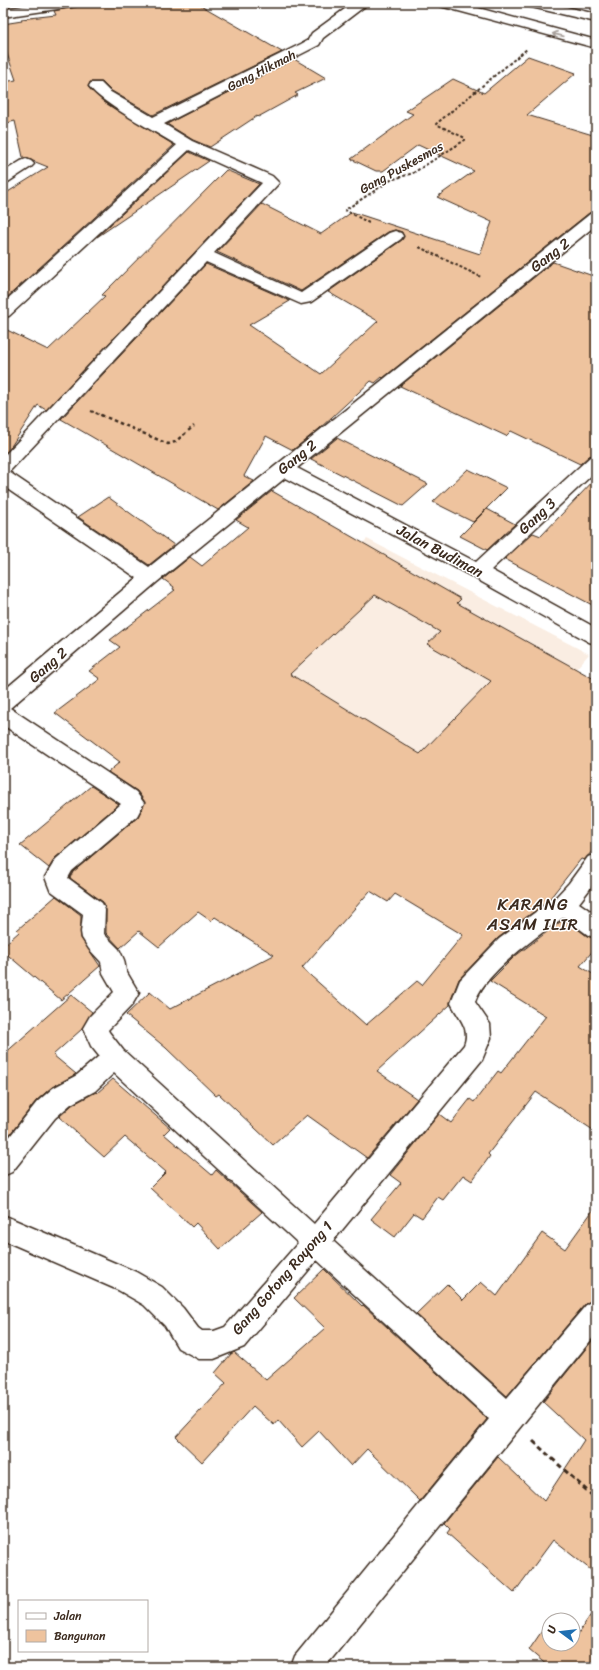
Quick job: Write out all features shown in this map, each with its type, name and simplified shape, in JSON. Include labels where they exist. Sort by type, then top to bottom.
[{"type":"main road","points":[[3,13],[71,3]]},
{"type":"main road","name":"Gang Hikmah","points":[[151,124],[306,47],[314,42],[317,36],[362,3]]},
{"type":"main road","points":[[445,3],[596,44]]},
{"type":"main road","points":[[532,3],[596,18]]},
{"type":"main road","points":[[3,468],[271,183],[267,179],[187,144],[151,124],[104,94],[96,86]]},
{"type":"main road","points":[[3,312],[187,144]]},
{"type":"main road","points":[[3,179],[26,164]]},
{"type":"main road","name":"Gang 2","points":[[3,703],[150,577],[596,218]]},
{"type":"main road","points":[[204,255],[303,299],[395,236]]},
{"type":"main road","name":"Gang 3","points":[[478,571],[596,461]]},
{"type":"main road","name":"Jalan Budiman","points":[[283,469],[595,634]]},
{"type":"main road","points":[[3,477],[150,577]]},
{"type":"main road","points":[[3,714],[128,798],[133,803],[129,810],[64,865],[56,877],[58,883],[94,910],[95,918],[92,929],[93,938],[109,954],[114,964],[114,972],[127,993],[122,1002],[100,1019],[95,1028],[98,1038],[114,1058],[508,1418]]},
{"type":"main road","points":[[596,863],[577,890],[564,904],[596,928]]},
{"type":"main road","name":"Gang Gotong Royong 1","points":[[3,1227],[127,1281],[146,1292],[174,1317],[188,1338],[199,1345],[214,1346],[234,1337],[271,1295],[473,1052],[479,1038],[478,1024],[463,1003],[468,987],[507,946],[564,904]]},
{"type":"main road","points":[[3,1164],[46,1110],[62,1096],[86,1083],[114,1058]]},
{"type":"main road","points":[[306,1667],[508,1418],[596,1313]]},
{"type":"path","name":"Gang Puskesmas","points":[[506,289],[348,213],[346,210],[391,180],[413,172],[465,140],[465,138],[436,124],[548,32]]},
{"type":"path","points":[[67,400],[168,444],[175,442],[194,426]]},
{"type":"path","points":[[508,1418],[596,1499]]},
{"type":"shaded area","points":[[367,539],[589,654],[430,838],[199,700]]},
{"type":"building","points":[[91,3],[197,3],[282,52],[153,115],[110,90],[102,82],[90,82],[88,87],[104,102],[174,145],[3,301],[3,195],[48,167],[23,157],[15,121],[3,124],[3,82],[16,80],[3,42],[3,24],[22,21],[21,19],[56,15],[54,11]]},
{"type":"building","points":[[528,56],[576,73],[527,115],[596,136],[596,211],[589,213],[383,378],[382,377],[375,383],[371,381],[319,429],[293,450],[266,436],[244,476],[254,481],[218,510],[61,419],[206,264],[290,301],[249,325],[321,374],[378,321],[328,292],[402,240],[404,237],[402,232],[395,230],[388,232],[301,291],[217,252],[262,204],[321,234],[352,212],[480,254],[492,222],[437,197],[474,171],[418,145],[383,171],[376,171],[351,159],[413,114],[406,111],[453,79],[484,93]]},
{"type":"building","points":[[294,59],[326,78],[295,93],[298,95],[258,117],[257,116],[210,147],[193,140],[167,124]]},
{"type":"building","points":[[189,152],[209,161],[97,237]]},
{"type":"building","points":[[226,170],[259,184],[46,410],[38,405],[10,448],[3,455],[3,328],[48,350],[105,296],[102,295]]},
{"type":"building","points":[[553,262],[596,277],[596,454],[589,456],[580,464],[511,431],[506,436],[400,386]]},
{"type":"building","points":[[337,438],[428,484],[403,506],[311,459]]},
{"type":"building","points":[[468,469],[507,488],[473,522],[433,502]]},
{"type":"building","points":[[596,478],[596,607],[505,559],[533,533],[541,536]]},
{"type":"building","points":[[272,491],[461,599],[457,603],[596,680],[596,847],[584,860],[581,859],[547,902],[498,938],[459,979],[450,1005],[377,1071],[417,1099],[367,1158],[307,1115],[273,1145],[219,1094],[216,1096],[166,1048],[126,1015],[150,992],[170,1009],[274,955],[215,917],[211,921],[198,912],[159,947],[139,931],[120,948],[106,933],[106,910],[103,902],[70,878],[73,872],[138,817],[145,802],[137,791],[108,772],[120,762],[55,713],[100,679],[89,671],[120,647],[110,640],[175,590],[173,589],[174,587],[163,579],[190,557],[202,566],[248,527],[236,520]],"holes":[[[375,595],[440,632],[427,644],[491,681],[420,754],[290,674]],[[370,891],[388,902],[395,894],[463,935],[422,985],[417,981],[366,1025],[302,968]]]},
{"type":"building","points":[[108,497],[174,545],[149,565],[78,517]]},
{"type":"building","points":[[487,509],[515,524],[487,550],[460,536]]},
{"type":"building","points":[[91,786],[119,804],[55,858],[49,868],[20,845]]},
{"type":"building","points":[[56,896],[81,915],[81,938],[100,966],[61,1000],[3,951],[3,946],[19,932],[17,930]]},
{"type":"building","points":[[564,919],[587,936],[596,939],[596,947],[580,966],[596,976],[596,1132],[536,1092],[488,1154],[490,1156],[472,1181],[463,1175],[443,1200],[438,1197],[422,1218],[414,1213],[395,1237],[371,1219],[401,1183],[390,1175],[439,1114],[451,1123],[470,1099],[474,1102],[498,1071],[501,1073],[546,1016],[490,981],[514,957]]},
{"type":"building","points":[[71,995],[92,1012],[82,1029],[53,1055],[76,1074],[52,1087],[36,1101],[3,1143],[3,1055]]},
{"type":"building","points":[[113,1079],[170,1128],[164,1134],[212,1175],[216,1170],[262,1212],[220,1249],[196,1223],[192,1227],[150,1188],[166,1172],[125,1137],[104,1157],[59,1117],[72,1105],[96,1092],[97,1093]]},
{"type":"building","points":[[596,1206],[596,1299],[586,1303],[507,1396],[416,1314],[447,1284],[463,1300],[481,1282],[497,1296],[542,1233],[565,1249]]},
{"type":"building","points":[[324,1269],[362,1306],[363,1305],[487,1419],[420,1501],[367,1449],[351,1466],[319,1431],[302,1447],[278,1420],[274,1425],[253,1406],[202,1462],[176,1437],[226,1383],[215,1373],[231,1354],[234,1352],[266,1380],[325,1328],[294,1298]]},
{"type":"building","points":[[596,1336],[596,1574],[553,1540],[514,1593],[447,1533],[450,1529],[444,1523],[498,1457],[544,1501],[584,1440],[543,1402]]},
{"type":"building","points":[[596,1607],[596,1667],[549,1667],[529,1650],[541,1632],[541,1652],[581,1652],[581,1629]]},
{"type":"district","name":"KARANG ASAM ILIR","points":[[533,914]]}]
